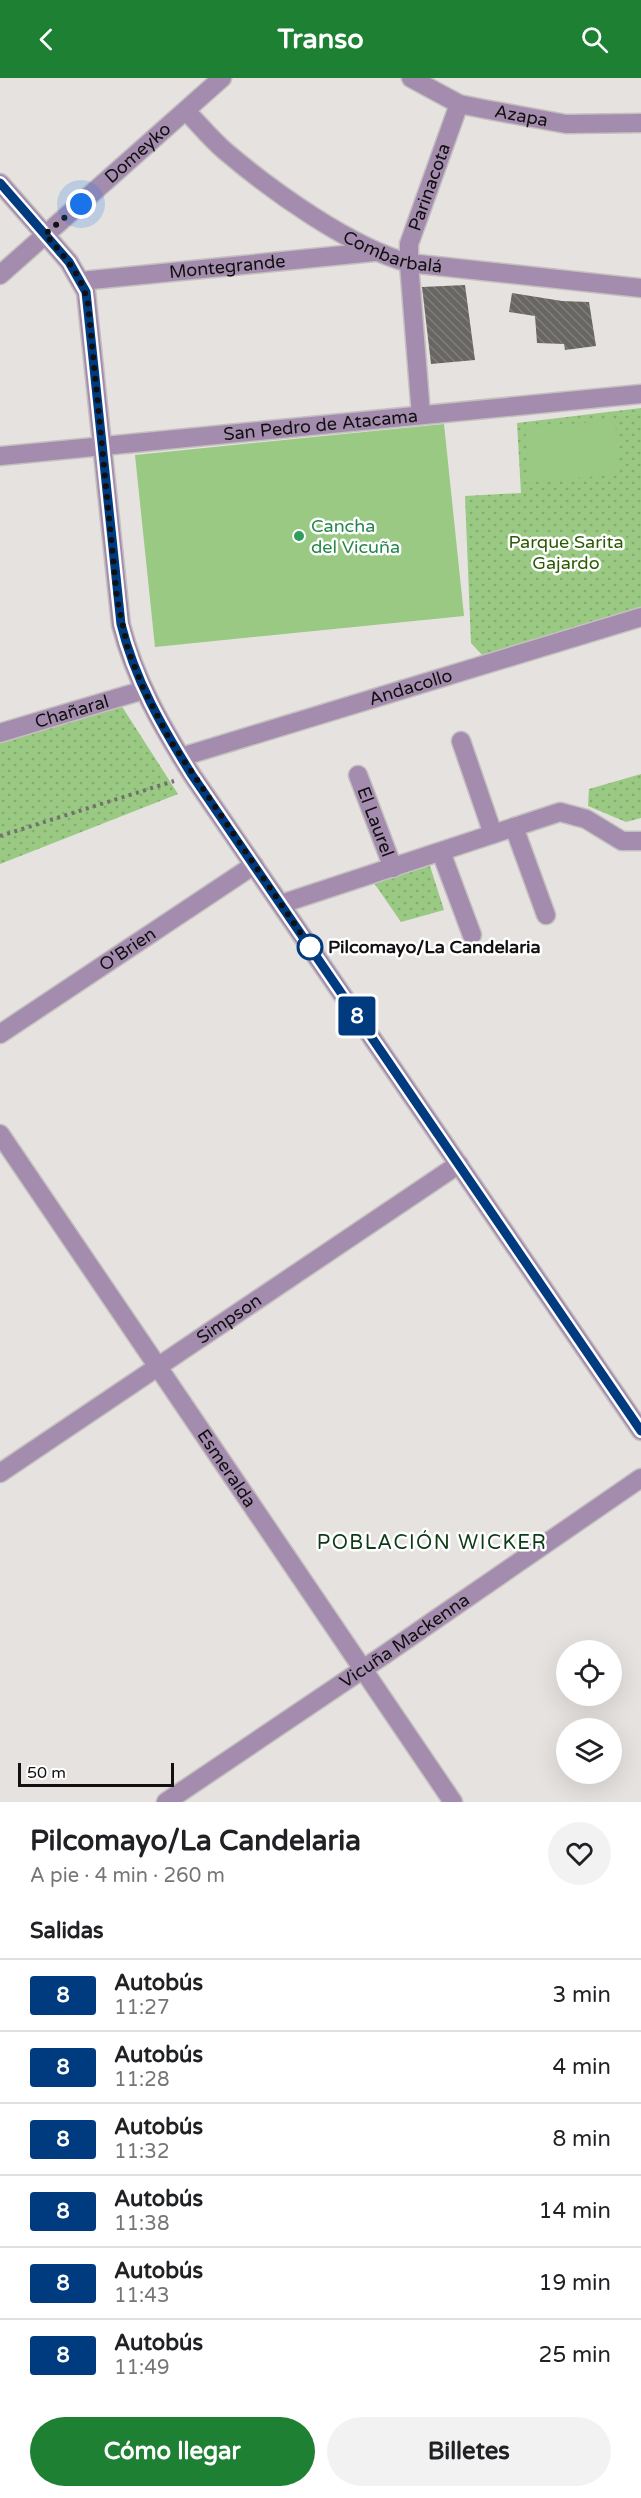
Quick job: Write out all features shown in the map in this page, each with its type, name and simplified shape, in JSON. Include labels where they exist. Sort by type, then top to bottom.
[{"type":"street","name":"Domeyko","points":[[0,275],[222,78]]},
{"type":"street","name":"Azapa","points":[[411,78],[459,104],[566,124],[641,123]]},
{"type":"street","name":"Parinacota","points":[[421,415],[409,263],[410,244],[459,104]]},
{"type":"street","name":"Combarbalá","points":[[186,111],[224,150],[297,205],[374,252],[409,263],[641,288]]},
{"type":"street","points":[[0,183],[69,262],[81,281],[88,304],[121,624],[131,660],[144,690],[192,775],[641,1431]]},
{"type":"street","name":"Montegrande","points":[[81,281],[374,252]]},
{"type":"street","name":"San Pedro de Atacama","points":[[0,456],[641,394]]},
{"type":"street","name":"Andacollo","points":[[181,757],[641,617]]},
{"type":"street","name":"Chañaral","points":[[0,733],[144,690]]},
{"type":"street","points":[[460,741],[493,834]]},
{"type":"street","name":"El Laurel","points":[[358,775],[393,868]]},
{"type":"street","points":[[280,904],[560,812],[586,819],[622,841],[641,840]]},
{"type":"street","points":[[514,827],[546,915]]},
{"type":"street","points":[[441,852],[472,935]]},
{"type":"street","name":"O'Brien","points":[[0,1034],[254,865]]},
{"type":"street","name":"Esmeralda","points":[[0,1134],[453,1802]]},
{"type":"street","name":"Simpson","points":[[0,1473],[459,1164]]},
{"type":"street","name":"Vicuña Mackenna","points":[[166,1802],[641,1478]]},
{"type":"path","points":[[0,836],[192,775]]},
{"type":"green space","name":"Parque Sarita Gajardo","points":[[641,408],[641,607],[484,657],[471,643],[465,496],[521,493],[517,423]]},
{"type":"green space","points":[[615,420],[620,474],[530,482],[525,428]]},
{"type":"green space","name":"Cancha del Vicuña","points":[[444,424],[464,616],[155,647],[135,455]]},
{"type":"green space","points":[[121,705],[178,794],[0,864],[0,743]]},
{"type":"green space","points":[[641,774],[641,818],[626,822],[588,806],[589,789]]},
{"type":"green space","points":[[430,866],[444,910],[401,922],[374,883]]},
{"type":"building","points":[[465,285],[475,360],[431,364],[422,287]]},
{"type":"building","points":[[512,293],[562,301],[589,302],[596,346],[565,350],[564,344],[537,343],[535,316],[509,312]]},
{"type":"bus line","name":"8","points":[[0,183],[69,262],[86,292],[121,624],[135,670],[160,723],[192,775],[641,1431]]},
{"type":"place","name":"Cancha del Vicuña","points":[[299,536]]},
{"type":"place","name":"Pilcomayo/La Candelaria","points":[[310,947]]},
{"type":"district","name":"POBLACIÓN WICKER","points":[[432,1542]]},
{"type":"route","points":[[81,204],[45,234],[76,271],[86,292],[117,598],[128,650],[144,690],[170,740],[310,947]]}]
